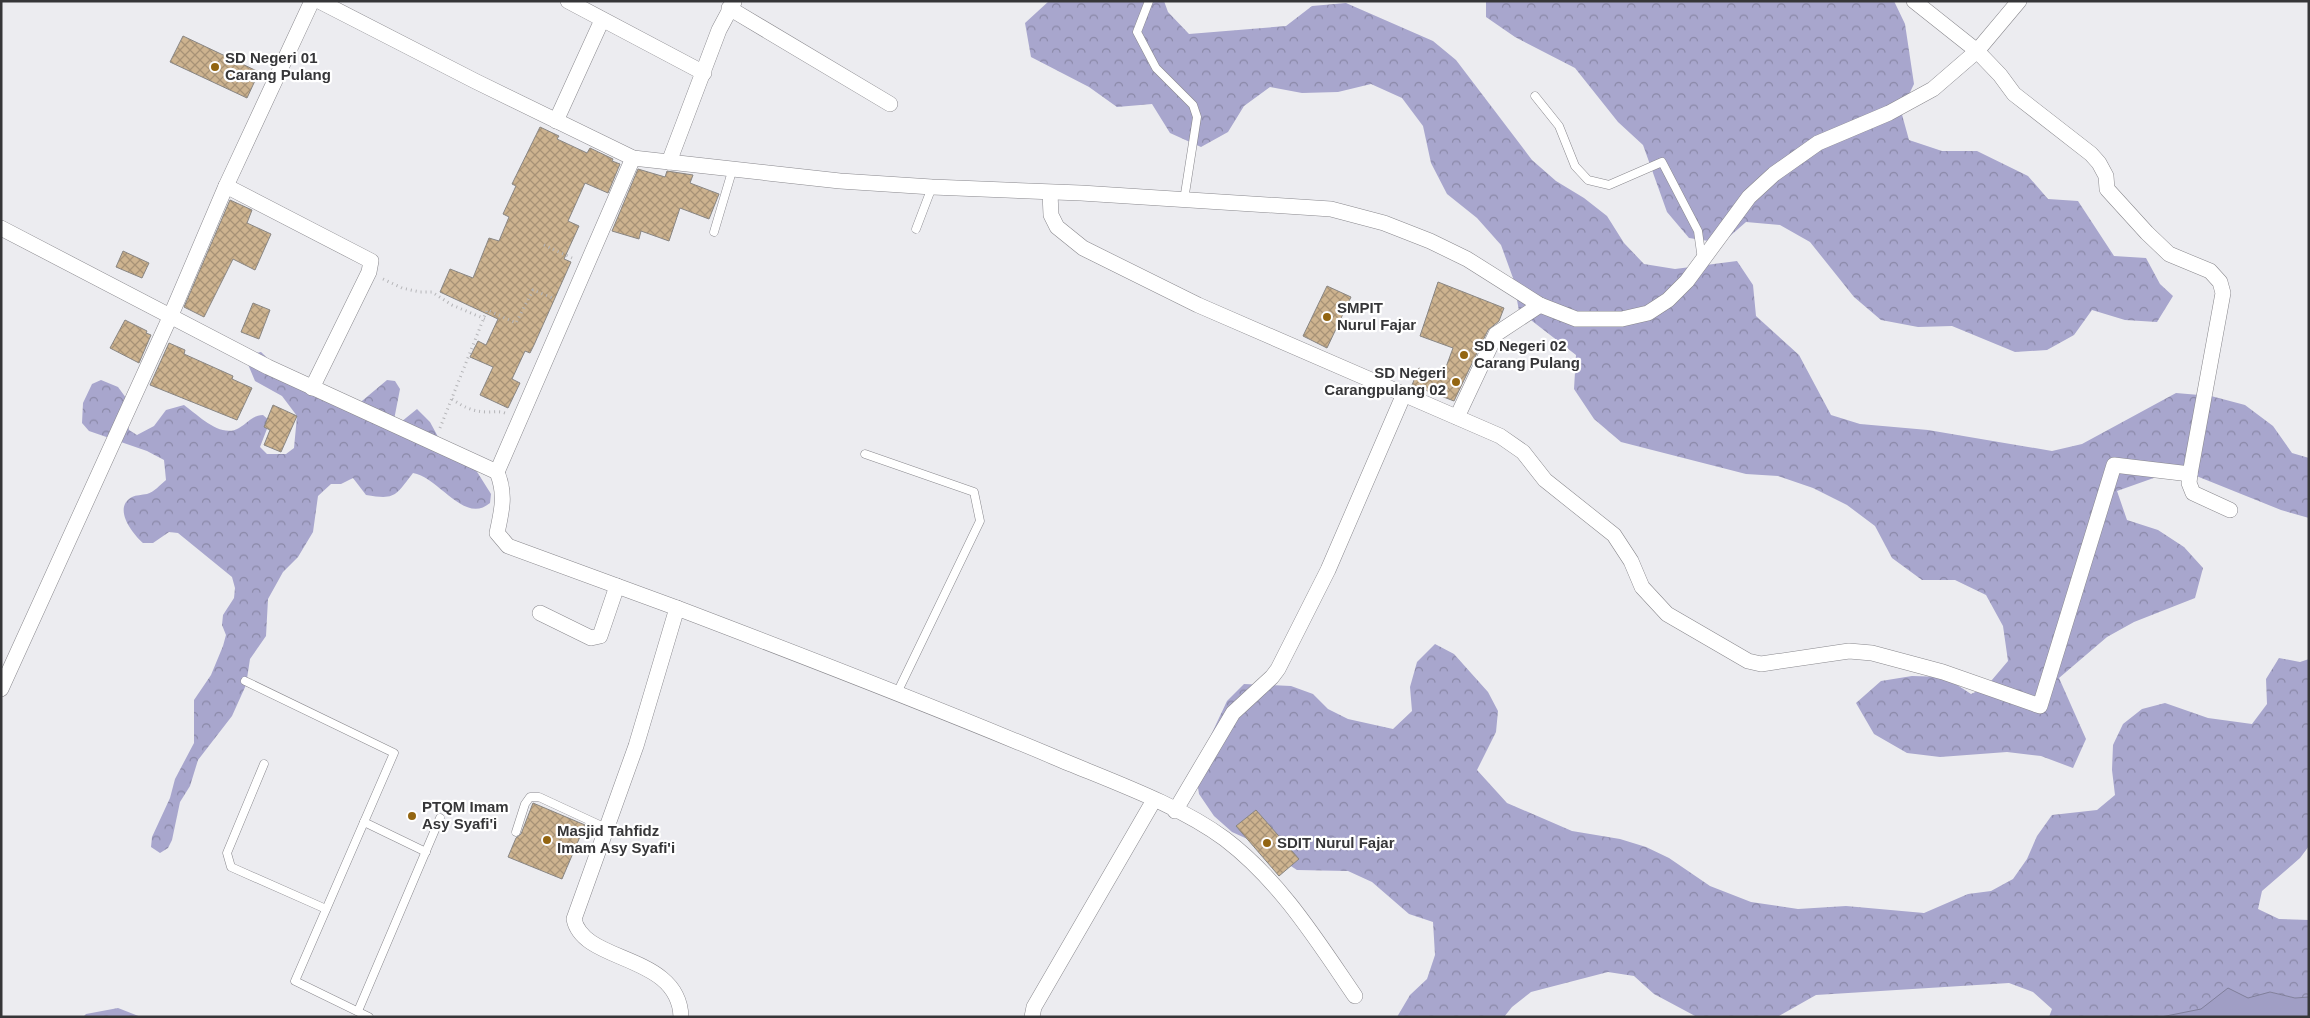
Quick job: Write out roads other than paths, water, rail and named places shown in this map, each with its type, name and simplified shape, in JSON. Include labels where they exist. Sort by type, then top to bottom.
[{"type":"street","points":[[1,689],[171,315],[226,186],[312,1]]},
{"type":"street","points":[[319,1],[633,158],[840,181],[932,188],[1184,200],[1331,210],[1384,223],[1430,241],[1467,259],[1540,305],[1576,319],[1622,319],[1648,314],[1674,294],[1687,281],[1749,197],[1774,174],[1818,143],[1889,113],[1933,89],[1977,51],[2019,1]]},
{"type":"street","points":[[568,1],[704,72]]},
{"type":"street","points":[[1914,1],[1977,51],[2000,75],[2014,94],[2091,154],[2102,170],[2107,189],[2129,211],[2147,234],[2168,254],[2210,271],[2220,282],[2223,293],[2189,483],[2192,493],[2230,510]]},
{"type":"street","points":[[669,162],[731,5],[890,104]]},
{"type":"street","points":[[556,120],[602,20]]},
{"type":"street","points":[[633,158],[497,472],[504,506],[497,533],[501,540],[508,546],[677,608],[1000,734],[1175,810],[1224,838],[1269,877],[1293,906],[1355,996]]},
{"type":"street","points":[[226,186],[368,259],[371,265],[312,388]]},
{"type":"street","points":[[1050,193],[1051,215],[1057,227],[1083,248],[1206,309],[1458,417],[1513,444],[1523,452],[1545,480],[1614,535],[1631,561],[1642,587],[1666,614],[1748,661],[1760,664],[1849,651],[1872,653],[1943,672],[2040,706],[2114,465],[2190,474]]},
{"type":"street","points":[[1,228],[268,367],[497,472]]},
{"type":"street","points":[[1458,417],[1496,334],[1540,305]]},
{"type":"street","points":[[1175,810],[1233,713],[1272,678],[1278,669],[1328,570],[1404,394]]},
{"type":"street","points":[[540,613],[592,638],[600,636],[617,586]]},
{"type":"street","points":[[677,608],[636,746],[574,919],[575,927],[587,940],[646,968],[665,981],[678,997],[681,1017]]},
{"type":"street","points":[[1032,1017],[1034,1007],[1154,800]]},
{"type":"lane","points":[[1149,1],[1137,32],[1156,68],[1193,105],[1197,117],[1184,200]]},
{"type":"lane","points":[[1535,96],[1560,126],[1575,166],[1588,180],[1609,185],[1662,162],[1698,231],[1702,260]]},
{"type":"lane","points":[[714,232],[733,168]]},
{"type":"lane","points":[[916,229],[932,188]]},
{"type":"lane","points":[[865,454],[974,492],[980,521],[897,693]]},
{"type":"lane","points":[[245,681],[394,753],[295,981],[370,1017]]},
{"type":"lane","points":[[264,764],[227,853],[231,867],[326,909]]},
{"type":"lane","points":[[516,832],[525,804],[530,797],[539,797],[606,828]]},
{"type":"lane","points":[[358,1011],[440,818]]},
{"type":"lane","points":[[364,822],[426,852]]},
{"type":"place","name":"SD Negeri 01 Carang Pulang","points":[[215,67]]},
{"type":"place","name":"SMPIT Nurul Fajar","points":[[1327,317]]},
{"type":"place","name":"SD Negeri 02 Carang Pulang","points":[[1464,355]]},
{"type":"place","name":"SD Negeri Carangpulang 02","points":[[1456,382]]},
{"type":"place","name":"PTQM Imam Asy Syafi'i","points":[[412,816]]},
{"type":"place","name":"Masjid Tahfidz Imam Asy Syafi'i","points":[[547,840]]},
{"type":"place","name":"SDIT Nurul Fajar","points":[[1267,843]]}]
